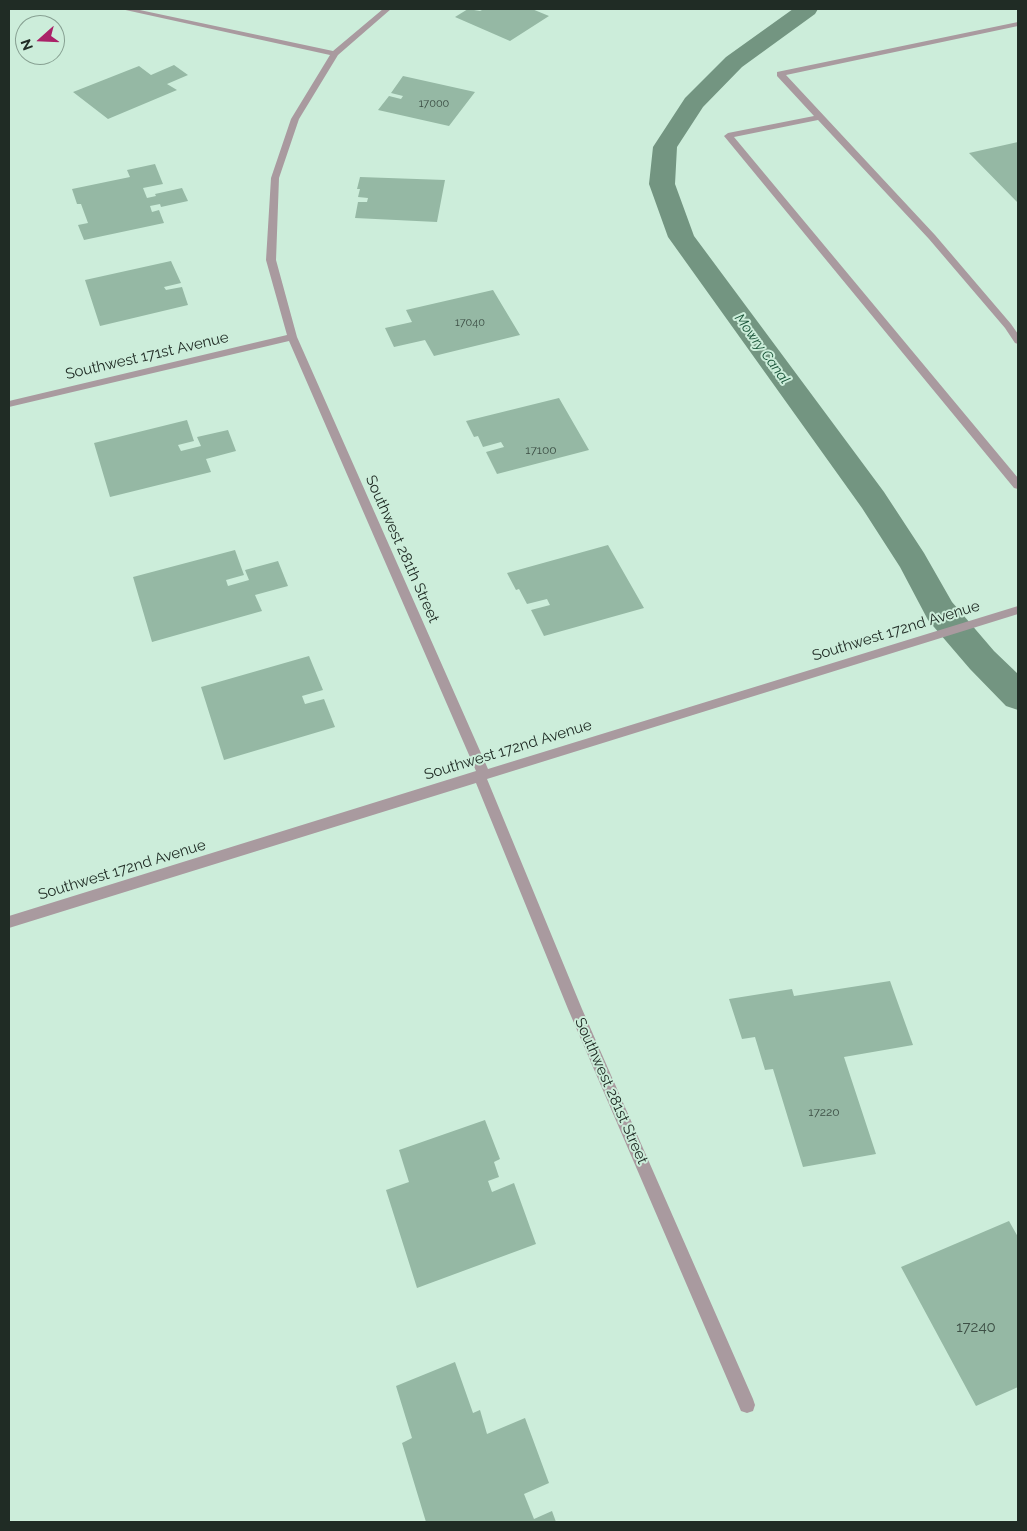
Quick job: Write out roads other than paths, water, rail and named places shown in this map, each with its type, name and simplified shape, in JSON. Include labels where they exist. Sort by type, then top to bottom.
[{"type":"street","points":[[125,9],[335,54]]},
{"type":"street","points":[[292,337],[272,260],[275,178],[295,119],[335,54],[387,9]]},
{"type":"street","points":[[1018,24],[780,74],[932,238],[1008,326],[1018,341]]},
{"type":"street","points":[[819,117],[728,136],[1018,486]]},
{"type":"street","name":"Southwest 171st Avenue","points":[[9,404],[292,337]]},
{"type":"street","name":"Southwest 281th Street","points":[[292,337],[481,775]]},
{"type":"street","name":"Southwest 172nd Avenue","points":[[9,922],[1018,610]]},
{"type":"street","name":"Southwest 281st Street","points":[[481,775],[575,1009],[748,1405]]},
{"type":"waterway","name":"Mowry Canal","points":[[807,9],[734,62],[694,103],[665,147],[662,184],[681,237],[873,500],[913,561],[940,611],[982,660],[1018,696]]}]
